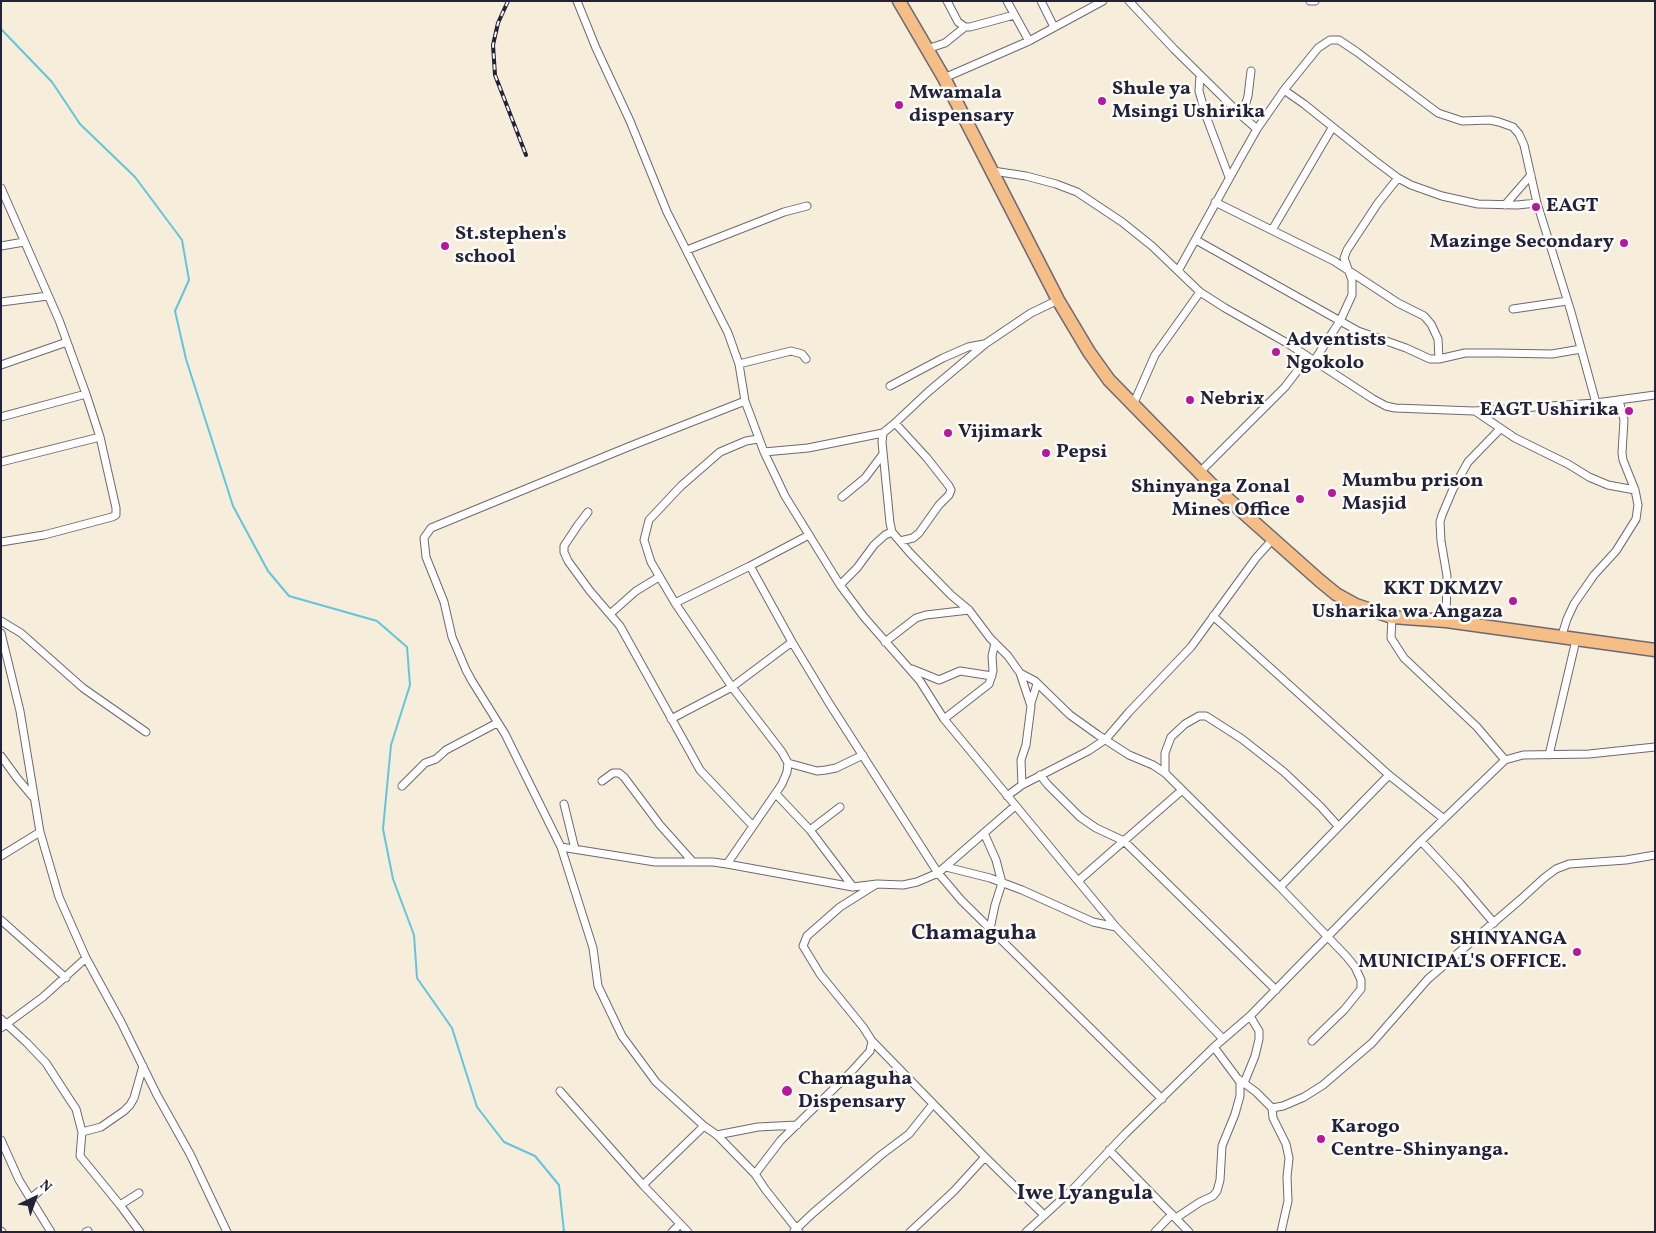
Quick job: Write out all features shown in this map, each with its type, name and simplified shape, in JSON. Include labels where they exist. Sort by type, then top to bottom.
[{"type":"highway","points":[[899,1],[944,78],[1058,300],[1089,352],[1109,380],[1200,472],[1336,594],[1356,605],[1392,617],[1446,621],[1655,650]]},
{"type":"street","points":[[577,1],[596,48],[630,121],[667,212],[728,333],[739,364],[745,401],[758,439],[785,496],[809,535],[864,618],[920,681],[944,719],[1015,806],[1116,927],[1223,1039]]},
{"type":"street","points":[[947,1],[958,22],[965,27]]},
{"type":"street","points":[[1007,1],[1029,41]]},
{"type":"street","points":[[1041,1],[1054,27]]},
{"type":"street","points":[[1129,1],[1200,75],[1257,129]]},
{"type":"street","points":[[1310,1],[1315,1]]},
{"type":"street","points":[[944,78],[1029,41],[1098,2]]},
{"type":"street","points":[[927,49],[945,43],[965,27],[1014,14]]},
{"type":"street","points":[[1178,271],[1257,129],[1284,90],[1318,48],[1330,40],[1339,40],[1438,113],[1462,121],[1490,120],[1512,127],[1519,134],[1524,145],[1537,203],[1596,402]]},
{"type":"street","points":[[1242,116],[1248,96],[1251,71]]},
{"type":"street","points":[[1200,75],[1199,91],[1206,116],[1229,177]]},
{"type":"street","points":[[1284,90],[1398,178],[1427,192],[1478,204],[1537,203]]},
{"type":"street","points":[[1272,230],[1332,128]]},
{"type":"street","points":[[993,171],[1034,178],[1077,192],[1122,222],[1152,246],[1200,292],[1386,406],[1474,411],[1619,400],[1655,395]]},
{"type":"street","points":[[1505,204],[1530,175]]},
{"type":"street","points":[[1200,472],[1286,387],[1311,359],[1340,321],[1352,295],[1352,280],[1344,258],[1347,250],[1378,203],[1398,178]]},
{"type":"street","points":[[1,188],[67,342],[100,437],[116,502],[115,515],[44,535],[1,542]]},
{"type":"street","points":[[1216,202],[1334,261],[1404,306],[1424,316],[1431,324],[1438,339],[1439,359]]},
{"type":"street","points":[[687,250],[784,212],[807,206]]},
{"type":"street","points":[[1196,240],[1358,331],[1406,348],[1430,359],[1439,359],[1465,353],[1552,354],[1581,349]]},
{"type":"street","points":[[1,246],[24,242]]},
{"type":"street","points":[[1133,405],[1155,355],[1200,292]]},
{"type":"street","points":[[1,302],[48,296]]},
{"type":"street","points":[[764,452],[808,448],[883,433],[984,344],[1031,313],[1058,300]]},
{"type":"street","points":[[1513,309],[1567,301]]},
{"type":"street","points":[[1,365],[67,342]]},
{"type":"street","points":[[890,386],[943,358],[968,347],[984,344]]},
{"type":"street","points":[[739,364],[792,351],[802,354],[806,359]]},
{"type":"street","points":[[1,416],[86,394]]},
{"type":"street","points":[[1561,638],[1566,619],[1574,604],[1594,575],[1616,551],[1636,519],[1638,505],[1635,490],[1622,453],[1624,420],[1619,400]]},
{"type":"street","points":[[745,401],[431,528],[424,538],[426,557],[444,602],[452,636],[472,681],[506,734],[560,847],[592,948],[598,986],[622,1036],[656,1082],[704,1126],[717,1135],[755,1174],[764,1189],[797,1231],[808,1216],[909,1134],[933,1104]]},
{"type":"street","points":[[1474,411],[1500,429],[1589,477],[1608,484],[1635,490]]},
{"type":"street","points":[[895,424],[927,458],[951,490],[919,533],[913,538],[900,541]]},
{"type":"street","points":[[1446,621],[1447,576],[1440,522],[1457,481],[1468,462],[1500,429]]},
{"type":"street","points":[[883,433],[883,454],[892,532],[951,595],[969,610],[995,643],[1008,656],[1020,673],[1031,703]]},
{"type":"street","points":[[1,462],[100,437]]},
{"type":"street","points":[[727,864],[752,825],[776,794],[784,779],[788,763],[782,752],[732,687],[675,603],[651,562],[644,540],[649,520],[681,486],[720,452],[746,440],[758,439]]},
{"type":"street","points":[[842,497],[865,478],[883,454]]},
{"type":"street","points":[[588,512],[564,546],[568,562],[620,626],[700,770],[752,825]]},
{"type":"street","points":[[840,584],[857,568],[874,545],[885,535],[892,532]]},
{"type":"street","points":[[675,603],[809,535]]},
{"type":"street","points":[[1007,796],[1022,785],[1088,751],[1106,739],[1183,657],[1256,558],[1273,539]]},
{"type":"street","points":[[750,566],[792,642],[938,873],[961,900],[1162,1099]]},
{"type":"street","points":[[610,614],[636,591],[659,577]]},
{"type":"street","points":[[885,642],[916,618],[969,610]]},
{"type":"street","points":[[1213,616],[1389,775],[1444,819]]},
{"type":"street","points":[[1392,617],[1391,638],[1404,658],[1477,727],[1505,760]]},
{"type":"street","points":[[1,621],[28,639],[83,688],[146,732]]},
{"type":"street","points":[[1,633],[16,695],[40,832],[59,897],[86,958],[190,1154],[227,1232]]},
{"type":"street","points":[[1549,755],[1576,640]]},
{"type":"street","points":[[671,719],[732,687],[792,642]]},
{"type":"street","points":[[944,719],[989,684],[992,676],[992,656],[995,643]]},
{"type":"street","points":[[908,667],[938,680],[960,671],[992,676]]},
{"type":"street","points":[[1020,673],[1037,684],[1070,715],[1129,755],[1153,765],[1165,773],[1347,956],[1355,967],[1362,985],[1358,994],[1344,1010],[1312,1041]]},
{"type":"street","points":[[1022,785],[1021,760],[1028,734],[1031,703],[1037,684]]},
{"type":"street","points":[[1165,773],[1165,753],[1171,737],[1185,724],[1199,716],[1206,716],[1242,739],[1284,772],[1338,826]]},
{"type":"street","points":[[402,786],[425,763],[436,759],[446,750],[498,723]]},
{"type":"street","points":[[1026,1232],[1073,1189],[1109,1150],[1214,1047],[1250,1016],[1421,841],[1485,777],[1505,760],[1523,755],[1589,754],[1655,747]]},
{"type":"street","points":[[788,763],[817,771],[836,768],[863,755]]},
{"type":"street","points":[[1,756],[34,798]]},
{"type":"street","points":[[602,781],[615,773],[619,773],[624,777],[660,825],[692,862]]},
{"type":"street","points":[[1040,775],[1080,817],[1096,828],[1124,840],[1276,990]]},
{"type":"street","points":[[1280,887],[1389,775]]},
{"type":"street","points":[[1078,882],[1182,791]]},
{"type":"street","points":[[776,794],[810,830],[853,887]]},
{"type":"street","points":[[564,804],[575,849]]},
{"type":"street","points":[[560,847],[655,862],[727,864],[853,887],[877,884],[903,885],[938,873],[1015,806]]},
{"type":"street","points":[[810,830],[840,807]]},
{"type":"street","points":[[1,856],[40,832]]},
{"type":"street","points":[[984,834],[996,860],[1002,884],[990,929]]},
{"type":"street","points":[[1421,841],[1494,923]]},
{"type":"street","points":[[1272,1108],[1283,1106],[1323,1085],[1372,1042],[1428,979],[1556,869],[1569,864],[1626,860],[1655,855]]},
{"type":"street","points":[[946,867],[990,878],[1022,890],[1093,922],[1116,927]]},
{"type":"street","points":[[877,884],[840,907],[808,936],[803,946],[816,968],[872,1041],[1044,1215]]},
{"type":"street","points":[[1,920],[66,978]]},
{"type":"street","points":[[1,1028],[66,978],[86,958]]},
{"type":"street","points":[[1244,1083],[1255,1056],[1259,1039],[1259,1032],[1250,1016]]},
{"type":"street","points":[[1,1019],[46,1063],[76,1109],[82,1132],[80,1156],[120,1204],[140,1232]]},
{"type":"street","points":[[755,1174],[772,1150],[868,1054],[872,1041]]},
{"type":"street","points":[[1214,1047],[1237,1078],[1256,1092],[1272,1108],[1273,1118],[1286,1144],[1289,1158],[1287,1177],[1288,1201],[1281,1232]]},
{"type":"street","points":[[82,1132],[101,1127],[130,1105],[134,1098],[143,1066]]},
{"type":"street","points":[[1154,1232],[1174,1216],[1213,1196],[1217,1189],[1220,1180],[1222,1146],[1240,1096],[1241,1086],[1237,1078]]},
{"type":"street","points":[[560,1091],[643,1185],[688,1232]]},
{"type":"street","points":[[717,1135],[758,1127],[797,1125]]},
{"type":"street","points":[[643,1185],[704,1126]]},
{"type":"street","points":[[1,1140],[17,1176],[51,1232]]},
{"type":"street","points":[[1109,1150],[1189,1232]]},
{"type":"street","points":[[910,1232],[954,1191],[985,1157]]},
{"type":"street","points":[[31,1198],[47,1185]]},
{"type":"street","points":[[120,1204],[139,1193]]},
{"type":"street","points":[[672,1232],[680,1224]]},
{"type":"waterway","points":[[1,29],[52,82],[80,124],[135,177],[182,240],[189,280],[175,311],[186,359],[233,506],[268,571],[289,596],[377,621],[407,647],[410,685],[391,745],[383,829],[393,879],[414,935],[417,978],[452,1028],[477,1107],[504,1142],[535,1156],[559,1185],[564,1232]]},
{"type":"railway","points":[[508,1],[498,23],[493,45],[495,75],[526,155]]},
{"type":"place","name":"Shule ya Msingi Ushirika","points":[[1102,101]]},
{"type":"place","name":"Mwamala dispensary","points":[[899,105]]},
{"type":"place","name":"EAGT","points":[[1536,207]]},
{"type":"place","name":"Mazinge Secondary","points":[[1624,243]]},
{"type":"place","name":"St.stephen's school","points":[[445,246]]},
{"type":"place","name":"Adventists Ngokolo","points":[[1276,352]]},
{"type":"place","name":"Nebrix","points":[[1190,400]]},
{"type":"place","name":"EAGT Ushirika","points":[[1629,411]]},
{"type":"place","name":"Vijimark","points":[[948,433]]},
{"type":"place","name":"Pepsi","points":[[1046,453]]},
{"type":"place","name":"Mumbu prison Masjid","points":[[1332,493]]},
{"type":"place","name":"Shinyanga Zonal Mines Office","points":[[1300,499]]},
{"type":"place","name":"KKT DKMZV Usharika wa Angaza","points":[[1513,601]]},
{"type":"place","name":"SHINYANGA MUNICIPAL'S OFFICE.","points":[[1577,952]]},
{"type":"place","name":"Chamaguha Dispensary","points":[[787,1091]]},
{"type":"place","name":"Karogo Centre-Shinyanga.","points":[[1321,1139]]},
{"type":"district","name":"Chamaguha","points":[[974,935]]},
{"type":"district","name":"Iwe Lyangula","points":[[1085,1195]]}]
